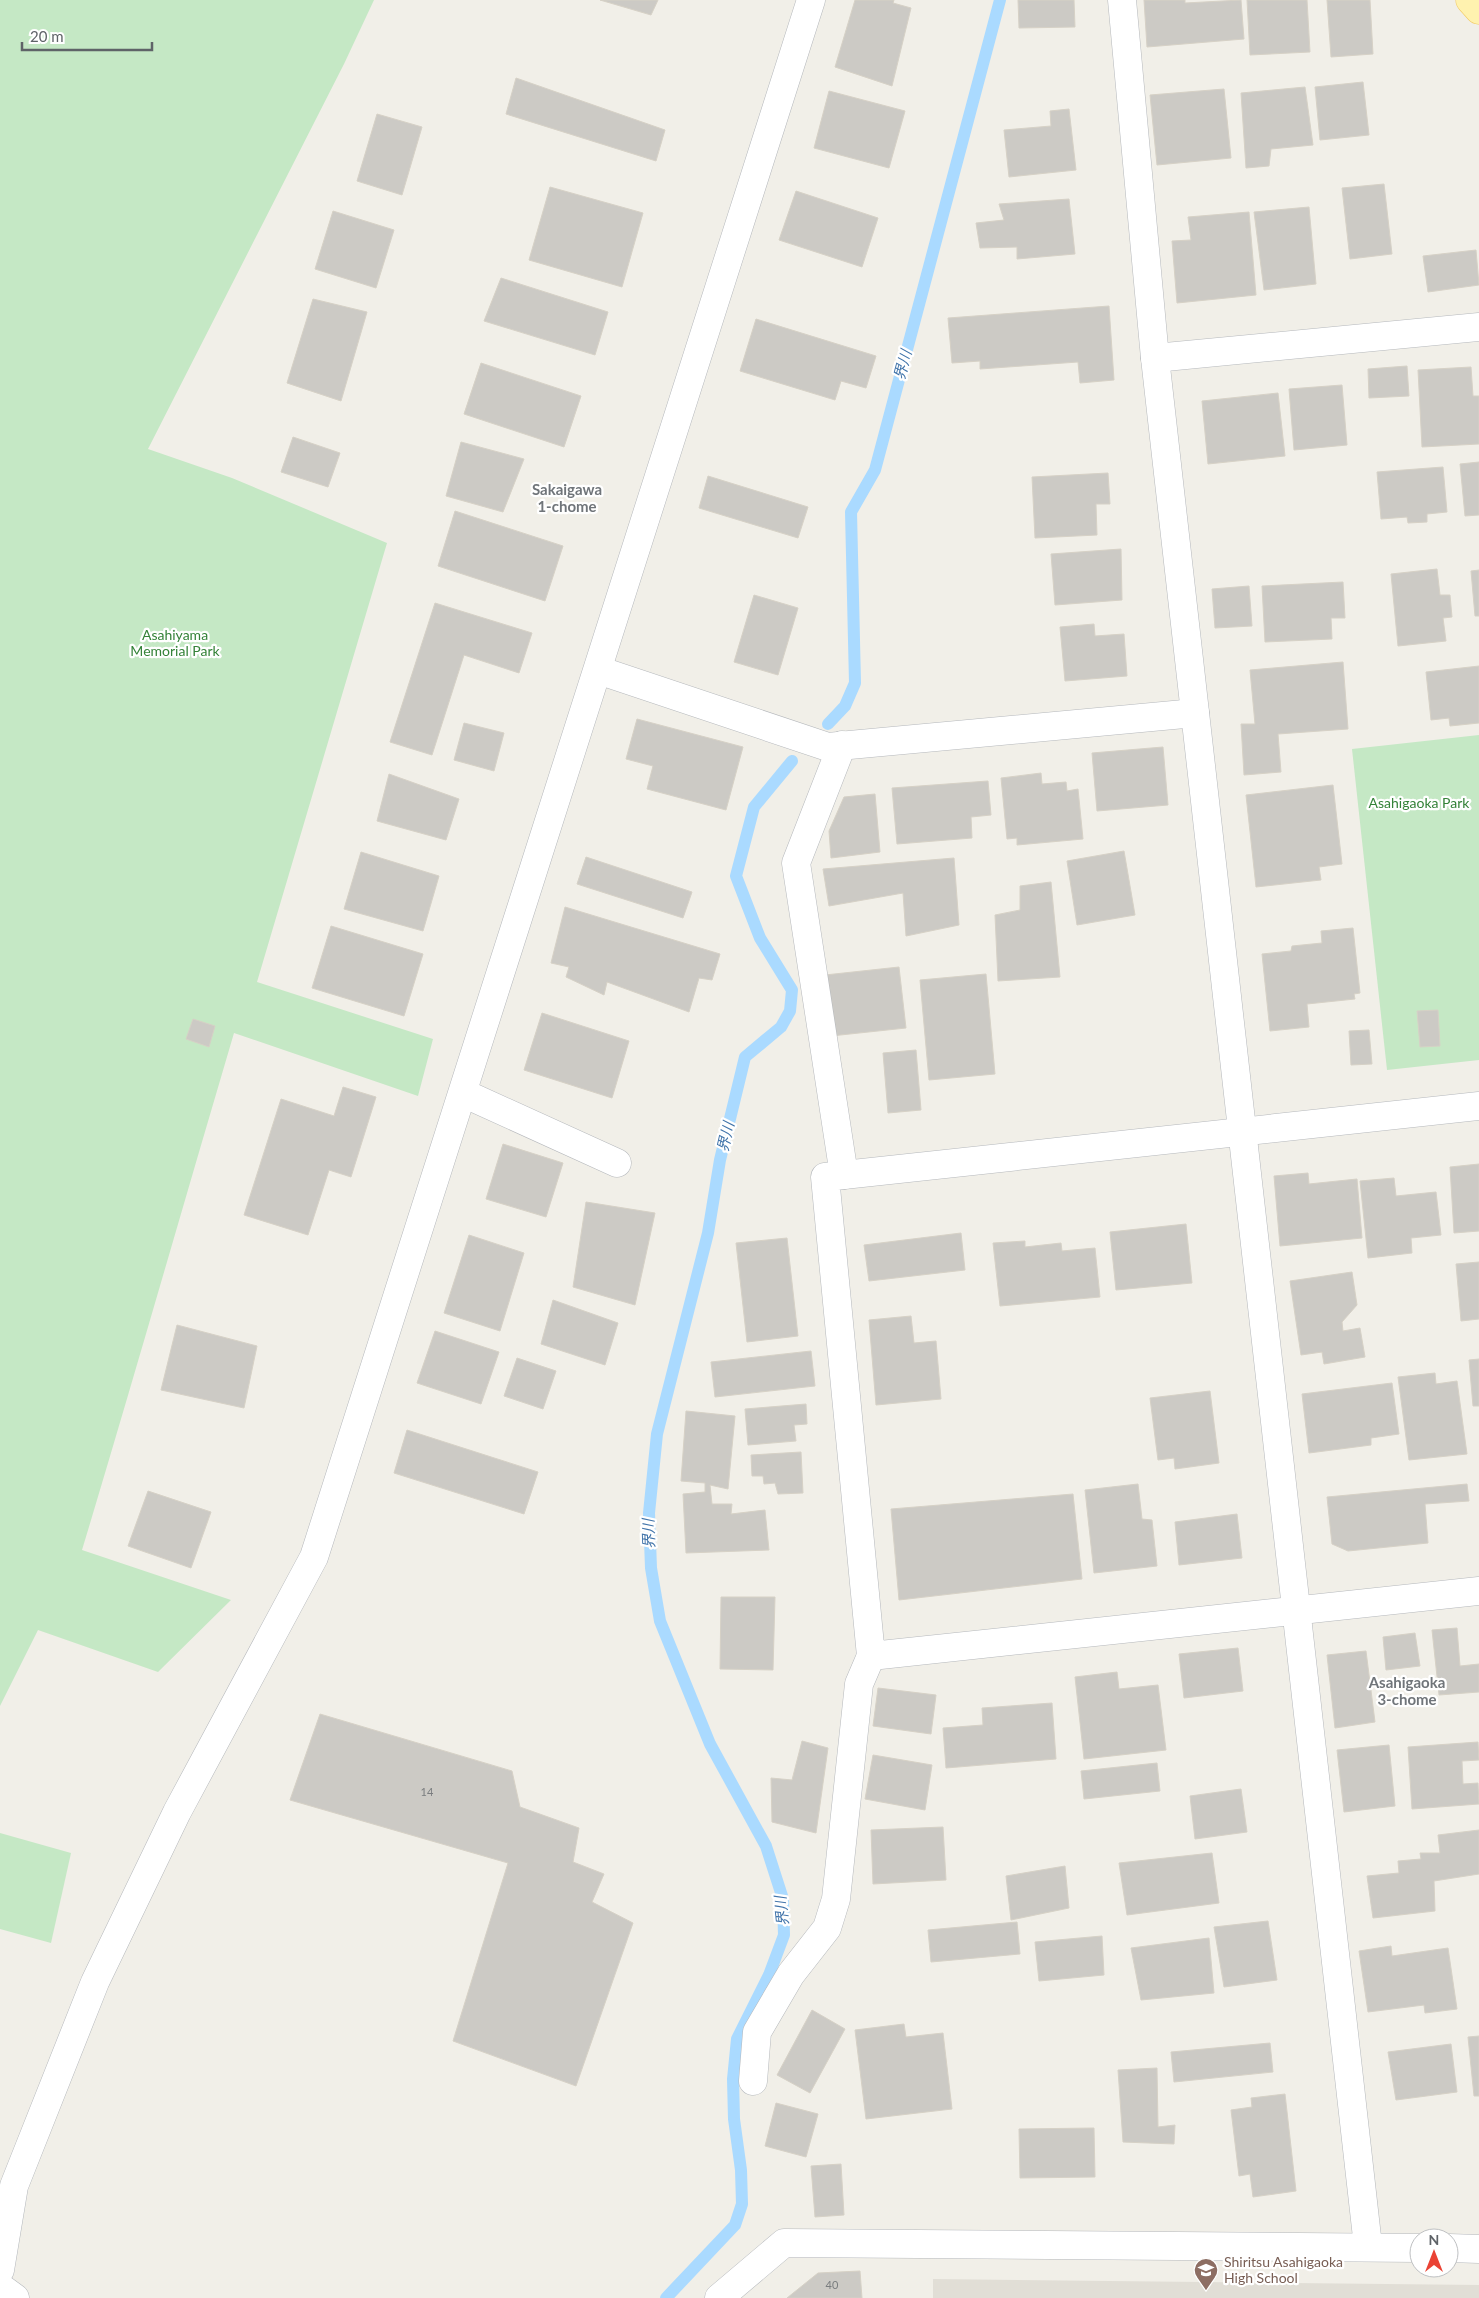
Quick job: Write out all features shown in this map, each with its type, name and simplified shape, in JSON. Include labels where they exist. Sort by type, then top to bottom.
[{"type":"main road","points":[[1470,0],[1479,10]]},
{"type":"street","points":[[0,2270],[14,2186],[95,1982],[177,1812],[314,1557],[810,0]]},
{"type":"street","points":[[1122,0],[1155,358],[1368,2246]]},
{"type":"street","points":[[1155,358],[1479,327]]},
{"type":"street","points":[[598,670],[828,747],[1195,713]]},
{"type":"street","points":[[842,745],[796,864],[844,1175]]},
{"type":"street","points":[[463,1093],[617,1163]]},
{"type":"street","points":[[753,2081],[758,2032],[791,1974],[827,1928],[836,1900],[859,1684],[871,1656],[825,1177],[1479,1106]]},
{"type":"street","points":[[871,1656],[1479,1591]]},
{"type":"street","points":[[719,2298],[784,2243],[1409,2248]]},
{"type":"street","points":[[1459,2248],[1479,2249]]},
{"type":"street","points":[[0,2287],[15,2298]]},
{"type":"shaded area","name":"Shiritsu Asahigaoka High School","points":[[933,2279],[1479,2285],[1479,2298],[933,2298]]},
{"type":"green space","name":"Asahiyama Memorial Park","points":[[0,0],[374,0],[344,64],[148,449],[232,478],[387,543],[257,982],[433,1039],[418,1096],[234,1033],[82,1550],[231,1600],[158,1672],[38,1630],[0,1706]]},
{"type":"green space","name":"Asahigaoka Park","points":[[1479,735],[1479,1060],[1387,1070],[1352,749]]},
{"type":"green space","points":[[0,1833],[71,1853],[51,1943],[0,1929]]},
{"type":"building","points":[[600,0],[658,0],[651,15]]},
{"type":"building","points":[[855,0],[894,0],[893,3],[911,8],[892,86],[835,67]]},
{"type":"building","points":[[1018,0],[1074,0],[1075,27],[1019,28]]},
{"type":"building","points":[[1144,0],[1185,0],[1185,3],[1241,0],[1244,39],[1147,47]]},
{"type":"building","points":[[1247,0],[1307,0],[1310,52],[1250,55]]},
{"type":"building","points":[[1327,0],[1370,0],[1373,54],[1331,57]]},
{"type":"building","points":[[516,78],[665,130],[656,161],[506,114]]},
{"type":"building","points":[[1363,82],[1369,135],[1320,140],[1315,87]]},
{"type":"building","points":[[1305,87],[1313,145],[1271,149],[1269,166],[1246,168],[1241,93]]},
{"type":"building","points":[[1224,89],[1231,158],[1157,165],[1150,95]]},
{"type":"building","points":[[829,91],[905,111],[889,168],[814,148]]},
{"type":"building","points":[[1069,109],[1076,170],[1009,177],[1004,130],[1051,126],[1050,111]]},
{"type":"building","points":[[377,114],[422,127],[402,195],[357,181]]},
{"type":"building","points":[[1384,184],[1392,254],[1350,259],[1342,188]]},
{"type":"building","points":[[550,187],[643,213],[622,287],[529,260]]},
{"type":"building","points":[[796,191],[878,218],[862,267],[779,240]]},
{"type":"building","points":[[1069,199],[1075,254],[1017,259],[1017,247],[980,248],[976,223],[1004,220],[999,204]]},
{"type":"building","points":[[1309,207],[1316,284],[1264,290],[1254,212]]},
{"type":"building","points":[[333,211],[394,230],[376,288],[315,269]]},
{"type":"building","points":[[1249,212],[1256,295],[1177,303],[1172,241],[1191,240],[1188,217]]},
{"type":"building","points":[[1476,250],[1479,285],[1428,292],[1423,256]]},
{"type":"building","points":[[501,278],[608,312],[595,355],[484,321]]},
{"type":"building","points":[[313,299],[367,312],[341,401],[287,383]]},
{"type":"building","points":[[1109,306],[1114,380],[1080,383],[1078,362],[980,369],[980,361],[952,363],[948,318]]},
{"type":"building","points":[[756,319],[876,356],[866,388],[841,381],[835,400],[740,371]]},
{"type":"building","points":[[481,363],[581,396],[564,447],[464,414]]},
{"type":"building","points":[[1407,366],[1409,396],[1369,398],[1368,369]]},
{"type":"building","points":[[1471,367],[1473,396],[1479,396],[1479,444],[1422,447],[1418,370]]},
{"type":"building","points":[[1342,385],[1347,445],[1294,450],[1289,389]]},
{"type":"building","points":[[1278,393],[1285,456],[1208,464],[1202,401]]},
{"type":"building","points":[[293,437],[340,453],[328,487],[281,472]]},
{"type":"building","points":[[461,442],[524,459],[503,512],[446,496]]},
{"type":"building","points":[[1479,462],[1479,515],[1465,516],[1460,464]]},
{"type":"building","points":[[1443,467],[1447,512],[1427,514],[1427,522],[1408,523],[1407,517],[1381,519],[1377,472]]},
{"type":"building","points":[[1108,473],[1110,504],[1096,504],[1097,535],[1035,538],[1032,477]]},
{"type":"building","points":[[708,476],[808,507],[798,538],[699,508]]},
{"type":"building","points":[[455,511],[563,546],[545,601],[438,566]]},
{"type":"building","points":[[1121,549],[1122,600],[1055,605],[1051,554]]},
{"type":"building","points":[[1437,569],[1440,595],[1450,595],[1452,617],[1443,618],[1446,641],[1398,646],[1391,574]]},
{"type":"building","points":[[1479,570],[1479,616],[1475,616],[1471,571]]},
{"type":"building","points":[[1343,582],[1345,618],[1331,618],[1332,639],[1265,642],[1262,586]]},
{"type":"building","points":[[1249,586],[1252,626],[1215,628],[1212,589]]},
{"type":"building","points":[[754,595],[798,608],[778,675],[734,662]]},
{"type":"building","points":[[435,603],[532,633],[519,673],[464,655],[432,755],[390,742]]},
{"type":"building","points":[[1094,624],[1095,636],[1124,634],[1127,676],[1065,681],[1060,627]]},
{"type":"building","points":[[1343,662],[1348,729],[1278,734],[1281,772],[1244,775],[1241,724],[1255,724],[1250,670]]},
{"type":"building","points":[[1479,666],[1479,723],[1450,726],[1449,718],[1431,720],[1426,672]]},
{"type":"building","points":[[637,719],[743,747],[726,810],[647,789],[653,766],[626,759]]},
{"type":"building","points":[[464,723],[504,733],[494,771],[454,760]]},
{"type":"building","points":[[1163,747],[1168,805],[1097,811],[1092,753]]},
{"type":"building","points":[[1041,773],[1042,784],[1066,782],[1067,791],[1078,789],[1083,839],[1017,845],[1017,838],[1007,839],[1001,778]]},
{"type":"building","points":[[389,774],[459,799],[446,840],[377,821]]},
{"type":"building","points":[[988,781],[991,815],[971,817],[972,838],[897,844],[892,788]]},
{"type":"building","points":[[1333,785],[1342,864],[1319,867],[1321,880],[1256,887],[1246,795]]},
{"type":"building","points":[[875,794],[880,852],[831,858],[829,831],[844,797]]},
{"type":"building","points":[[1124,851],[1135,915],[1077,925],[1067,861]]},
{"type":"building","points":[[361,852],[439,876],[423,931],[344,909]]},
{"type":"building","points":[[586,857],[692,892],[683,918],[577,884]]},
{"type":"building","points":[[954,858],[959,925],[906,936],[903,893],[829,906],[823,869]]},
{"type":"building","points":[[1051,882],[1060,977],[998,981],[995,915],[1020,910],[1020,886]]},
{"type":"building","points":[[565,907],[720,954],[712,980],[699,978],[689,1012],[607,982],[604,995],[566,977],[569,967],[551,963]]},
{"type":"building","points":[[331,926],[423,954],[404,1016],[312,988]]},
{"type":"building","points":[[1353,928],[1360,993],[1354,994],[1355,999],[1307,1004],[1309,1027],[1270,1031],[1262,954],[1291,951],[1292,946],[1322,943],[1321,931]]},
{"type":"building","points":[[899,967],[906,1028],[831,1036],[825,975]]},
{"type":"building","points":[[986,974],[995,1074],[929,1080],[920,980]]},
{"type":"building","points":[[1438,1010],[1440,1046],[1420,1047],[1417,1011]]},
{"type":"building","points":[[542,1013],[629,1041],[612,1098],[524,1070]]},
{"type":"building","points":[[193,1019],[215,1026],[209,1047],[186,1039]]},
{"type":"building","points":[[1369,1030],[1372,1064],[1351,1065],[1349,1031]]},
{"type":"building","points":[[916,1050],[921,1110],[888,1113],[883,1053]]},
{"type":"building","points":[[343,1087],[376,1097],[351,1177],[329,1170],[308,1235],[244,1215],[281,1099],[334,1116]]},
{"type":"building","points":[[503,1144],[563,1163],[546,1217],[486,1199]]},
{"type":"building","points":[[1479,1164],[1479,1231],[1454,1233],[1450,1167]]},
{"type":"building","points":[[1308,1173],[1309,1184],[1357,1179],[1362,1238],[1280,1246],[1274,1176]]},
{"type":"building","points":[[1394,1178],[1396,1196],[1436,1192],[1441,1235],[1411,1238],[1412,1253],[1368,1258],[1360,1181]]},
{"type":"building","points":[[586,1202],[655,1213],[635,1305],[573,1287]]},
{"type":"building","points":[[1186,1224],[1192,1283],[1116,1290],[1110,1232]]},
{"type":"building","points":[[961,1233],[965,1270],[869,1281],[864,1245]]},
{"type":"building","points":[[469,1235],[524,1253],[500,1331],[444,1313]]},
{"type":"building","points":[[787,1238],[798,1336],[747,1342],[736,1243]]},
{"type":"building","points":[[1025,1241],[1025,1247],[1061,1243],[1062,1251],[1095,1248],[1100,1297],[1000,1306],[993,1243]]},
{"type":"building","points":[[1479,1262],[1479,1319],[1461,1321],[1456,1264]]},
{"type":"building","points":[[1352,1272],[1357,1305],[1342,1322],[1343,1331],[1360,1328],[1365,1357],[1324,1364],[1322,1352],[1301,1355],[1290,1281]]},
{"type":"building","points":[[553,1300],[618,1323],[605,1365],[541,1344]]},
{"type":"building","points":[[911,1316],[914,1343],[936,1341],[941,1399],[876,1405],[869,1320]]},
{"type":"building","points":[[177,1325],[257,1346],[244,1408],[161,1390]]},
{"type":"building","points":[[435,1331],[499,1352],[481,1404],[417,1383]]},
{"type":"building","points":[[811,1351],[815,1386],[715,1397],[711,1362]]},
{"type":"building","points":[[517,1358],[556,1371],[543,1409],[504,1396]]},
{"type":"building","points":[[1479,1359],[1479,1406],[1473,1406],[1469,1360]]},
{"type":"building","points":[[1435,1373],[1436,1384],[1457,1381],[1467,1454],[1409,1460],[1398,1377]]},
{"type":"building","points":[[1392,1383],[1399,1434],[1371,1438],[1371,1445],[1309,1453],[1302,1394]]},
{"type":"building","points":[[1210,1391],[1219,1463],[1175,1469],[1174,1458],[1158,1460],[1150,1398]]},
{"type":"building","points":[[806,1404],[807,1424],[794,1425],[796,1441],[748,1445],[745,1409]]},
{"type":"building","points":[[686,1411],[735,1416],[728,1489],[710,1485],[712,1504],[732,1504],[731,1514],[765,1510],[769,1550],[686,1553],[683,1494],[705,1492],[705,1483],[681,1481]]},
{"type":"building","points":[[407,1430],[538,1472],[524,1514],[394,1473]]},
{"type":"building","points":[[801,1452],[803,1493],[778,1494],[775,1483],[764,1484],[763,1476],[752,1476],[751,1455]]},
{"type":"building","points":[[1138,1484],[1142,1519],[1152,1520],[1157,1566],[1094,1573],[1085,1490]]},
{"type":"building","points":[[1467,1484],[1469,1501],[1425,1504],[1428,1543],[1348,1551],[1332,1544],[1327,1497]]},
{"type":"building","points":[[148,1491],[211,1512],[191,1568],[128,1546]]},
{"type":"building","points":[[1073,1494],[1082,1579],[899,1600],[891,1509]]},
{"type":"building","points":[[1237,1514],[1242,1558],[1179,1565],[1175,1522]]},
{"type":"building","points":[[721,1597],[775,1597],[773,1670],[720,1669]]},
{"type":"building","points":[[1457,1628],[1460,1666],[1479,1664],[1479,1692],[1439,1695],[1432,1630]]},
{"type":"building","points":[[1415,1633],[1420,1666],[1386,1670],[1383,1637]]},
{"type":"building","points":[[1238,1648],[1243,1691],[1184,1698],[1179,1654]]},
{"type":"building","points":[[1366,1651],[1375,1722],[1335,1728],[1327,1655]]},
{"type":"building","points":[[1117,1672],[1119,1689],[1158,1685],[1166,1750],[1084,1759],[1075,1677]]},
{"type":"building","points":[[878,1688],[936,1695],[931,1734],[873,1726]]},
{"type":"building","points":[[1052,1703],[1056,1759],[946,1768],[943,1728],[983,1725],[982,1708]]},
{"type":"building","points":[[320,1714],[512,1771],[520,1807],[579,1828],[573,1862],[604,1874],[592,1902],[633,1923],[576,2086],[453,2041],[508,1863],[290,1800]]},
{"type":"building","points":[[802,1741],[828,1748],[816,1833],[772,1822],[771,1778],[792,1780]]},
{"type":"building","points":[[1478,1742],[1479,1760],[1462,1761],[1463,1784],[1478,1783],[1479,1804],[1412,1809],[1408,1747]]},
{"type":"building","points":[[1389,1745],[1395,1806],[1344,1812],[1337,1750]]},
{"type":"building","points":[[873,1755],[932,1765],[925,1810],[865,1799]]},
{"type":"building","points":[[1157,1763],[1160,1791],[1084,1799],[1081,1771]]},
{"type":"building","points":[[1241,1789],[1247,1832],[1195,1839],[1190,1796]]},
{"type":"building","points":[[943,1827],[946,1880],[873,1884],[871,1830]]},
{"type":"building","points":[[1479,1830],[1479,1874],[1434,1881],[1435,1911],[1373,1918],[1367,1876],[1399,1873],[1398,1861],[1421,1859],[1420,1853],[1440,1853],[1438,1835]]},
{"type":"building","points":[[1212,1853],[1219,1903],[1127,1915],[1119,1863]]},
{"type":"building","points":[[1065,1866],[1069,1908],[1011,1920],[1006,1876]]},
{"type":"building","points":[[1268,1921],[1277,1980],[1224,1987],[1214,1927]]},
{"type":"building","points":[[1017,1922],[1020,1954],[931,1962],[928,1930]]},
{"type":"building","points":[[1102,1936],[1104,1975],[1039,1981],[1035,1942]]},
{"type":"building","points":[[1209,1938],[1214,1993],[1141,2000],[1131,1948]]},
{"type":"building","points":[[1391,1946],[1392,1956],[1448,1948],[1457,2009],[1425,2013],[1424,2005],[1368,2012],[1359,1951]]},
{"type":"building","points":[[812,2010],[845,2029],[810,2093],[777,2075]]},
{"type":"building","points":[[904,2024],[906,2037],[943,2033],[952,2109],[866,2119],[855,2030]]},
{"type":"building","points":[[1479,2036],[1479,2096],[1474,2096],[1468,2037]]},
{"type":"building","points":[[1270,2043],[1273,2072],[1174,2082],[1171,2052]]},
{"type":"building","points":[[1451,2044],[1457,2092],[1396,2100],[1388,2052]]},
{"type":"building","points":[[1157,2068],[1158,2127],[1175,2125],[1174,2144],[1123,2142],[1118,2070]]},
{"type":"building","points":[[1285,2094],[1296,2191],[1253,2197],[1250,2174],[1239,2176],[1231,2110],[1252,2107],[1251,2098]]},
{"type":"building","points":[[776,2103],[818,2114],[806,2157],[765,2146]]},
{"type":"building","points":[[1094,2128],[1095,2177],[1020,2178],[1019,2129]]},
{"type":"building","points":[[841,2164],[844,2215],[815,2217],[811,2166]]},
{"type":"building","points":[[860,2271],[862,2298],[787,2298],[818,2273]]},
{"type":"waterway","name":"界川","points":[[828,724],[845,706],[855,683],[851,512],[875,470],[1000,0]]},
{"type":"waterway","name":"界川","points":[[666,2298],[735,2225],[742,2204],[741,2170],[734,2119],[733,2079],[737,2039],[769,1975],[784,1935],[783,1899],[766,1846],[710,1744],[660,1621],[651,1568],[649,1513],[657,1434],[708,1233],[720,1160],[745,1057],[781,1027],[790,1011],[792,990],[760,938],[736,876],[754,807],[792,761]]},
{"type":"place","name":"Shiritsu Asahigaoka High School","points":[[1206,2291]]},
{"type":"district","name":"Sakaigawa 1-chome","points":[[567,498]]},
{"type":"district","name":"Asahigaoka 3-chome","points":[[1407,1692]]}]
